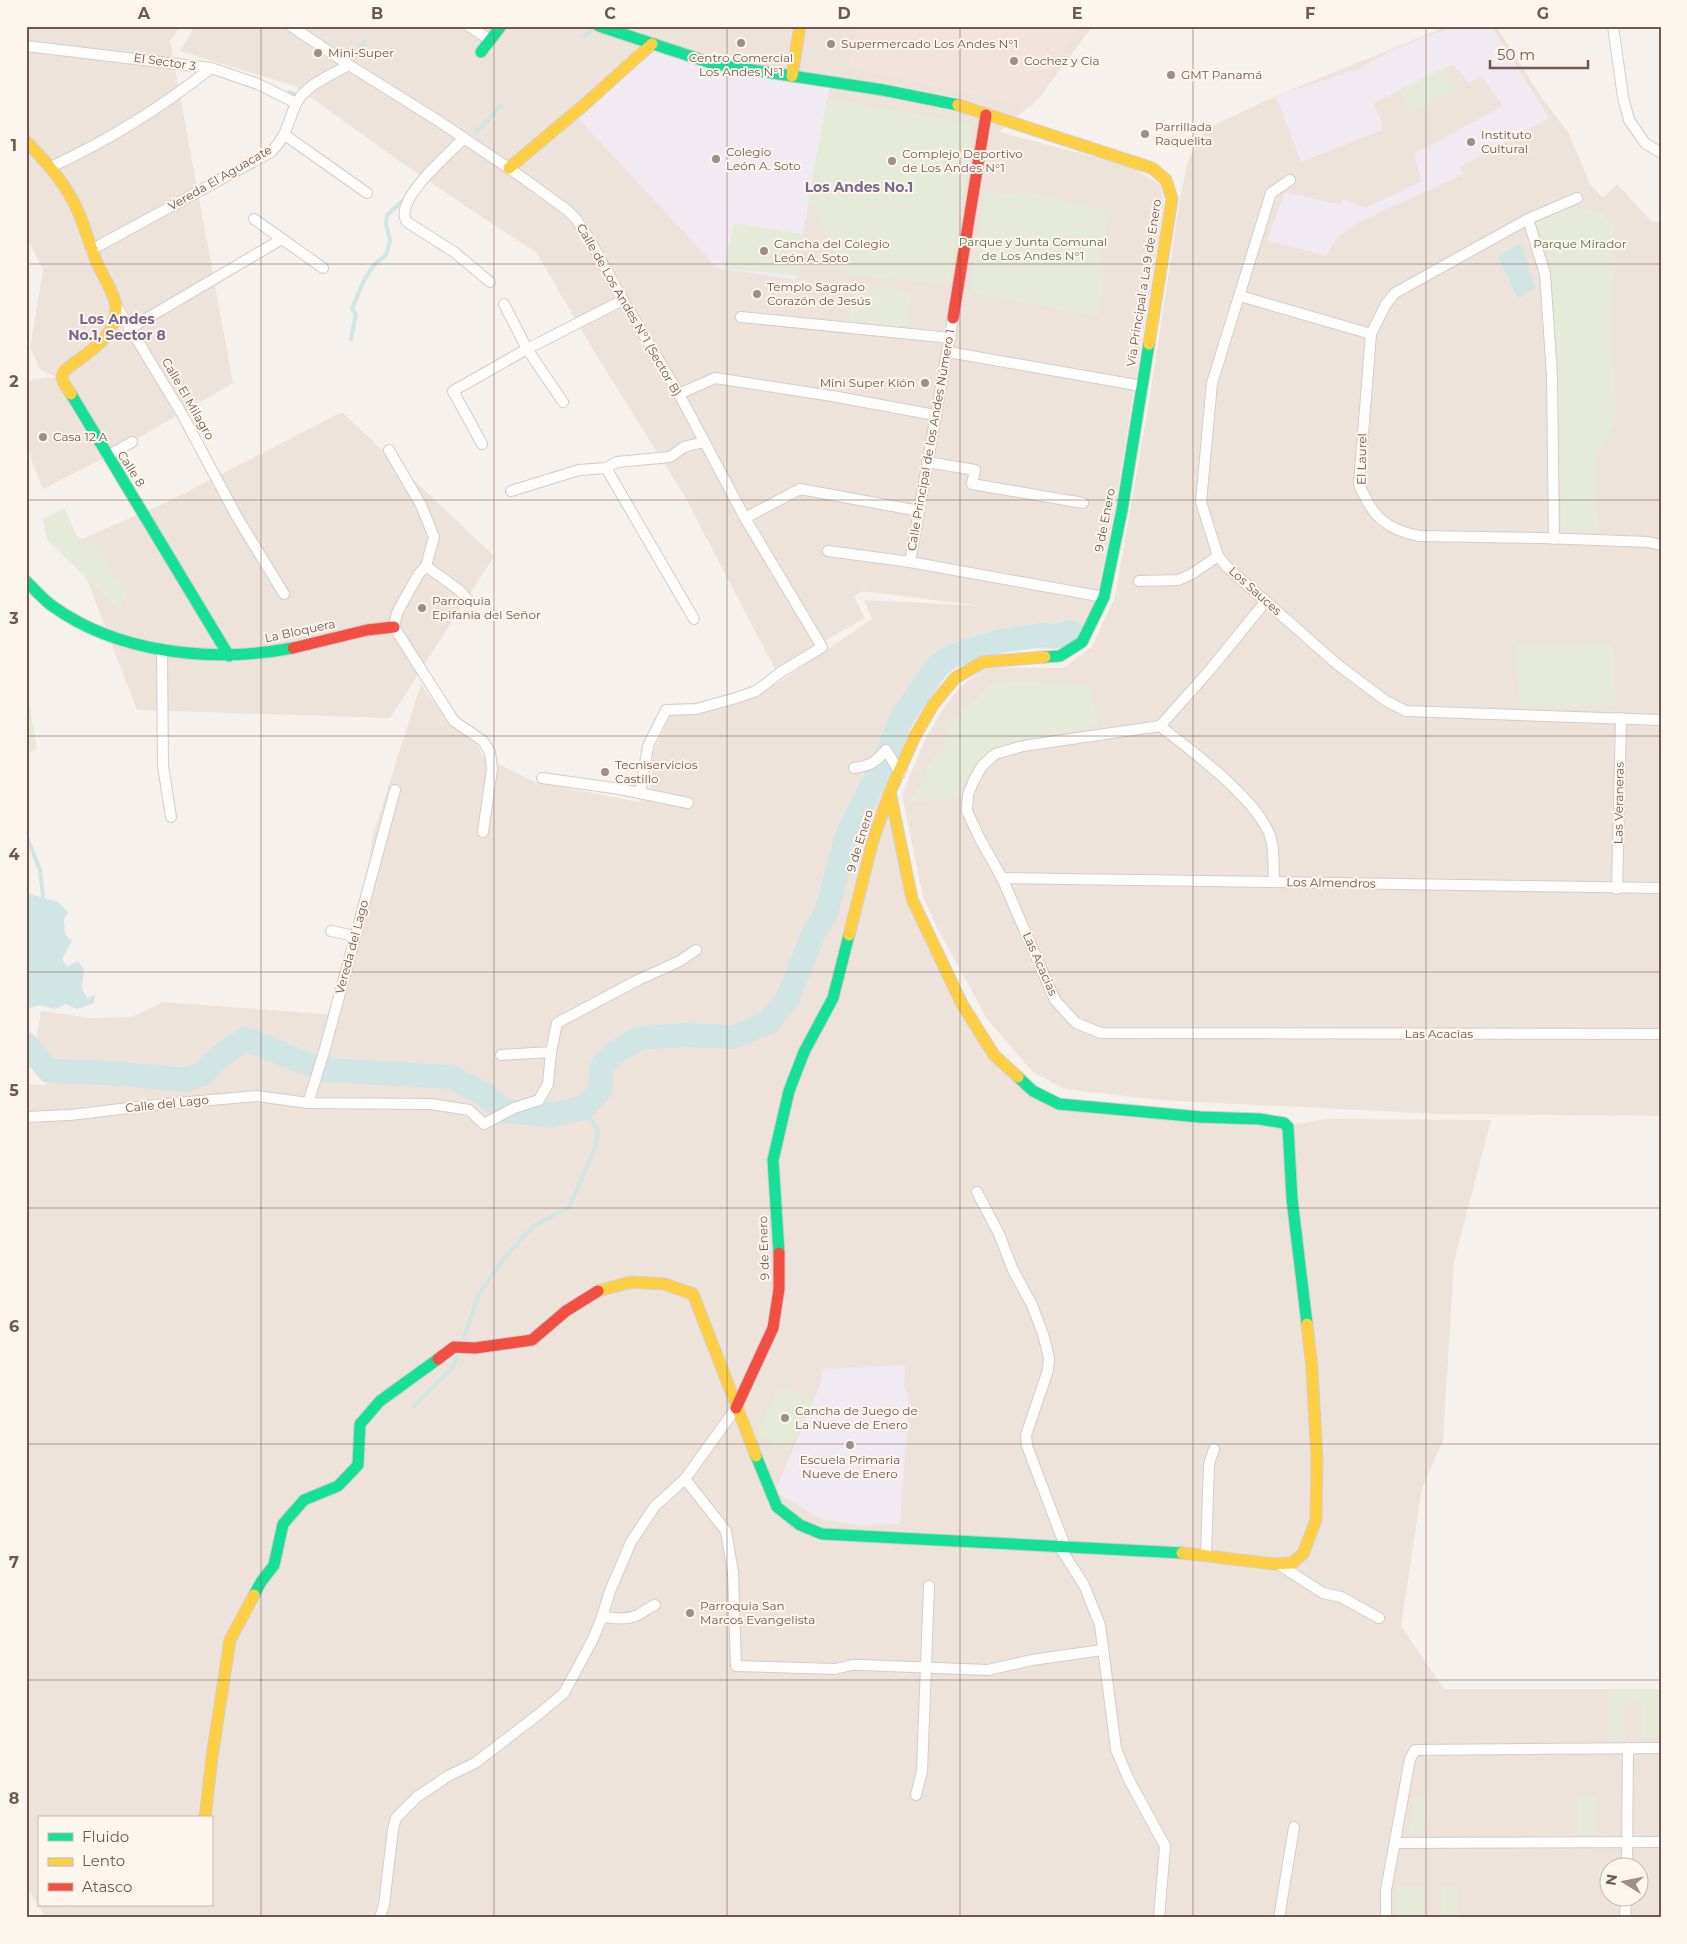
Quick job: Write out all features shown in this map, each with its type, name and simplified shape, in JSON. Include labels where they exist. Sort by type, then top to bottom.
[{"type":"street","name":"Calle de Los Andes N°1 (Sector B)","points":[[291,26],[509,168],[576,219],[588,236],[678,394],[745,518],[822,647],[781,672],[756,691],[696,709],[666,710],[648,746],[640,793]]},
{"type":"street","points":[[470,26],[490,40]]},
{"type":"street","points":[[481,52],[501,26]]},
{"type":"street","name":"Vía Principal a La 9 de Enero","points":[[599,26],[714,64],[883,90],[957,105],[1152,168],[1165,178],[1170,185],[1172,199],[1142,386]]},
{"type":"street","points":[[792,76],[800,26]]},
{"type":"street","points":[[1613,26],[1623,97],[1629,120],[1646,143],[1661,153]]},
{"type":"street","points":[[509,168],[652,44]]},
{"type":"street","name":"El Sector 3","points":[[26,46],[211,68],[258,84],[296,103]]},
{"type":"street","name":"Vereda El Aguacate","points":[[91,250],[271,152],[285,135],[296,103],[304,92],[349,65]]},
{"type":"street","points":[[51,167],[126,128],[182,92],[211,68]]},
{"type":"street","points":[[953,318],[986,115]]},
{"type":"street","points":[[285,135],[367,193]]},
{"type":"street","points":[[464,138],[409,197],[403,212],[404,218],[407,222],[454,252],[490,282]]},
{"type":"street","name":"Calle El Milagro","points":[[26,141],[51,167],[74,202],[91,250],[129,329],[182,414],[237,517],[284,594]]},
{"type":"street","name":"Los Sauces","points":[[1290,180],[1271,193],[1212,383],[1201,502],[1218,556],[1227,567],[1338,665],[1386,701],[1406,711],[1661,720]]},
{"type":"street","points":[[1240,296],[1371,334],[1386,304],[1395,293],[1528,219],[1577,198]]},
{"type":"street","points":[[254,219],[323,268]]},
{"type":"street","points":[[1528,219],[1545,274],[1552,375],[1554,539]]},
{"type":"street","points":[[129,329],[282,239]]},
{"type":"street","points":[[482,444],[453,391],[527,348],[623,300]]},
{"type":"street","name":"Calle 8","points":[[116,304],[114,324],[102,343],[94,351],[68,368],[62,376],[63,381],[229,656]]},
{"type":"street","points":[[504,304],[527,348],[563,402]]},
{"type":"street","points":[[741,317],[951,338]]},
{"type":"street","name":"Calle Principal de los Andes Número 1","points":[[910,562],[935,415],[951,338],[953,318]]},
{"type":"street","name":"El Laurel","points":[[1371,334],[1359,484],[1367,504],[1383,522],[1401,532],[1419,536],[1648,542],[1661,545]]},
{"type":"street","points":[[948,352],[1142,386]]},
{"type":"street","points":[[678,394],[715,378],[832,396],[935,415]]},
{"type":"street","name":"9 de Enero","points":[[736,1408],[773,1328],[779,1289],[779,1237],[773,1160],[782,1119],[789,1092],[804,1052],[834,998],[873,840],[890,792],[916,736],[933,705],[955,678],[983,662],[1060,656],[1082,642],[1104,598],[1122,510],[1142,386]]},
{"type":"street","points":[[107,456],[132,442]]},
{"type":"street","points":[[511,491],[579,470],[606,468],[617,462],[670,457],[684,447],[704,442]]},
{"type":"street","points":[[390,450],[421,505],[434,537],[426,566],[418,575],[396,613],[394,627],[454,721],[483,741],[490,752],[492,769],[483,832]]},
{"type":"street","points":[[927,462],[975,470],[972,484],[1083,503]]},
{"type":"street","points":[[606,468],[694,619]]},
{"type":"street","points":[[745,518],[800,489],[919,511]]},
{"type":"street","points":[[828,551],[910,562],[1104,598]]},
{"type":"street","points":[[1139,581],[1178,580],[1192,574],[1218,556]]},
{"type":"street","points":[[426,566],[459,590],[470,602]]},
{"type":"street","name":"La Bloquera","points":[[26,581],[36,593],[60,613],[89,627],[149,648],[162,650],[229,656],[288,649],[372,628],[394,627]]},
{"type":"street","points":[[1266,602],[1209,671],[1160,726],[1219,774],[1256,810],[1270,834],[1274,882]]},
{"type":"street","points":[[162,650],[162,766],[171,817]]},
{"type":"street","name":"Las Veraneras","points":[[1616,889],[1621,718]]},
{"type":"street","name":"Las Acacias","points":[[1160,726],[1023,746],[994,754],[982,766],[968,795],[967,811],[1002,878],[1055,1000],[1076,1024],[1102,1033],[1661,1034]]},
{"type":"street","points":[[854,768],[868,767],[877,761],[886,750],[899,771]]},
{"type":"street","points":[[542,778],[620,788],[688,803]]},
{"type":"street","name":"Vereda del Lago","points":[[308,1103],[324,1052],[395,790]]},
{"type":"street","points":[[205,1816],[212,1757],[230,1640],[261,1582],[274,1565],[283,1524],[304,1500],[338,1486],[358,1465],[360,1424],[380,1401],[454,1347],[475,1348],[532,1340],[566,1312],[597,1291],[631,1282],[664,1284],[693,1294],[736,1408],[777,1507],[800,1525],[822,1534],[1168,1550],[1278,1564],[1292,1563],[1302,1554],[1316,1520],[1317,1460],[1312,1368],[1292,1199],[1288,1127],[1284,1123],[1259,1119],[1200,1117],[1059,1104],[1033,1091],[994,1056],[962,1004],[912,899],[890,792]]},
{"type":"street","name":"Los Almendros","points":[[1002,878],[1616,889],[1661,888]]},
{"type":"street","points":[[331,931],[355,936]]},
{"type":"street","points":[[501,1055],[551,1052],[557,1023],[638,980],[680,961],[696,950]]},
{"type":"street","name":"Calle del Lago","points":[[26,1117],[70,1116],[155,1105],[257,1096],[308,1103],[431,1104],[468,1110],[484,1124],[514,1108],[539,1100],[548,1084],[551,1052]]},
{"type":"street","points":[[977,1192],[999,1234],[1013,1270],[1032,1305],[1043,1334],[1049,1358],[1048,1370],[1026,1434],[1027,1446],[1062,1546],[1084,1585],[1100,1625],[1116,1749],[1128,1778],[1165,1846],[1159,1918]]},
{"type":"street","points":[[380,1918],[384,1905],[393,1828],[396,1818],[416,1797],[448,1776],[475,1762],[564,1693],[593,1639],[610,1591],[631,1542],[655,1506],[685,1479],[736,1408]]},
{"type":"street","points":[[1206,1556],[1209,1464],[1214,1449]]},
{"type":"street","points":[[685,1479],[726,1531],[733,1572],[736,1666],[835,1669],[852,1665],[988,1670],[1032,1660],[1102,1650]]},
{"type":"street","points":[[1278,1564],[1323,1593],[1341,1598],[1378,1618]]},
{"type":"street","points":[[916,1795],[922,1771],[928,1586]]},
{"type":"street","points":[[602,1616],[622,1619],[638,1616],[655,1605]]},
{"type":"street","points":[[1627,1856],[1628,1748]]},
{"type":"street","points":[[1386,1918],[1386,1890],[1410,1759],[1415,1750],[1661,1748]]},
{"type":"street","points":[[1279,1918],[1294,1827]]},
{"type":"street","points":[[1395,1843],[1661,1842]]},
{"type":"shaded area","points":[[26,26],[181,26],[170,41],[233,383],[102,459],[43,489],[26,445],[26,384],[33,379],[56,377],[40,369],[30,348],[43,270],[26,236]]},
{"type":"shaded area","points":[[195,26],[1090,26],[1089,31],[1038,99],[999,132],[1133,167],[1160,185],[1164,202],[1116,502],[1096,601],[1072,642],[1056,649],[1018,648],[981,655],[961,663],[945,676],[909,731],[891,774],[908,898],[992,1058],[1059,1106],[1281,1126],[1329,1119],[1491,1120],[1454,1262],[1443,1441],[1422,1488],[1401,1626],[1444,1689],[1661,1689],[1661,1918],[46,1918],[38,1906],[212,1906],[212,1816],[38,1816],[38,1905],[26,1886],[26,1084],[42,1085],[70,1080],[36,1040],[41,1011],[91,1018],[132,1017],[163,1002],[338,1015],[356,942],[373,835],[421,684],[449,724],[476,744],[484,757],[535,782],[639,802],[651,785],[653,753],[670,716],[778,683],[872,619],[864,600],[982,606],[862,591],[854,596],[865,618],[775,669],[684,495],[598,358],[536,252],[398,160],[295,86],[180,51]]},
{"type":"shaded area","name":"Cochez y Cia","points":[[856,26],[1078,26],[1032,107],[999,102],[977,95],[848,68]]},
{"type":"shaded area","points":[[1448,26],[1496,26],[1542,98],[1568,132],[1590,184],[1603,198],[1617,184],[1652,222],[1661,222],[1661,1116],[1439,1114],[1159,1100],[1064,1089],[1033,1072],[987,1019],[939,931],[923,897],[902,795],[925,740],[942,710],[960,687],[985,667],[1063,668],[1092,647],[1115,597],[1148,408],[1180,199],[1187,164],[1198,139],[1214,125],[1276,96]]},
{"type":"shaded area","name":"Instituto Cultural","points":[[1454,26],[1491,26],[1549,118],[1460,167],[1464,174],[1367,218],[1338,236],[1326,256],[1267,240],[1285,192],[1341,205],[1342,199],[1365,208],[1422,181],[1414,154],[1503,106],[1481,76],[1469,83],[1453,64],[1373,103],[1382,122],[1382,130],[1301,162],[1276,96],[1356,70],[1390,51]]},
{"type":"shaded area","name":"Colegio León A. Soto","points":[[653,49],[830,87],[796,280],[717,268],[579,119]]},
{"type":"shaded area","points":[[1521,243],[1535,288],[1518,299],[1498,257]]},
{"type":"shaded area","points":[[342,412],[494,556],[390,718],[137,710],[73,543],[165,503]]},
{"type":"shaded area","points":[[26,893],[58,902],[68,912],[64,919],[65,935],[72,941],[62,959],[67,967],[78,961],[84,970],[82,989],[87,998],[95,995],[94,1003],[77,1009],[66,1004],[55,1009],[40,1005],[26,1009]]},
{"type":"shaded area","name":"Escuela Primaria Nueve de Enero","points":[[905,1365],[904,1385],[909,1400],[900,1524],[861,1525],[825,1520],[775,1491],[821,1383],[823,1369]]},
{"type":"green space","points":[[1444,69],[1457,90],[1410,114],[1399,90]]},
{"type":"green space","name":"Complejo Deportivo de Los Andes N°1","points":[[827,98],[973,124],[949,285],[845,274],[809,198]]},
{"type":"green space","name":"Parque y Junta Comunal de Los Andes N°1","points":[[985,191],[1006,194],[1028,192],[1110,211],[1099,259],[1104,274],[1098,317],[970,292]]},
{"type":"green space","name":"Parque Mirador","points":[[1571,207],[1602,213],[1614,227],[1612,349],[1617,420],[1595,463],[1598,533],[1562,527],[1552,268],[1536,223]]},
{"type":"green space","name":"Cancha del Colegio León A. Soto","points":[[734,223],[803,234],[797,276],[724,268]]},
{"type":"green space","points":[[853,285],[910,290],[908,327],[850,321]]},
{"type":"green space","points":[[64,508],[77,536],[98,546],[108,566],[127,593],[120,610],[47,540],[43,519]]},
{"type":"green space","points":[[1613,643],[1616,706],[1520,706],[1515,644]]},
{"type":"green space","points":[[998,681],[1090,685],[1098,725],[989,750],[969,774],[958,798],[909,803],[925,777],[926,770],[943,745],[952,723],[966,707],[987,688]]},
{"type":"green space","points":[[26,700],[29,702],[37,749],[26,754]]},
{"type":"green space","name":"Cancha de Juego de La Nueve de Enero","points":[[781,1384],[813,1402],[788,1450],[756,1434]]},
{"type":"green space","points":[[1661,1689],[1661,1738],[1642,1737],[1642,1703],[1625,1703],[1624,1737],[1608,1739],[1608,1690]]},
{"type":"green space","points":[[1415,1796],[1425,1796],[1424,1832],[1409,1832]]},
{"type":"green space","points":[[1578,1797],[1596,1797],[1596,1833],[1578,1834]]},
{"type":"green space","points":[[1397,1886],[1424,1886],[1424,1918],[1396,1918]]},
{"type":"green space","points":[[1441,1886],[1458,1887],[1458,1918],[1441,1918]]},
{"type":"waterway","points":[[584,37],[592,30]]},
{"type":"waterway","points":[[355,57],[365,41]]},
{"type":"waterway","points":[[289,92],[297,95]]},
{"type":"waterway","points":[[476,133],[501,105]]},
{"type":"waterway","points":[[351,339],[356,314],[352,309],[358,294],[369,272],[386,255],[390,241],[386,223],[387,215],[407,197]]},
{"type":"waterway","points":[[325,1070],[451,1077],[486,1095],[503,1111],[552,1115],[583,1108],[600,1091],[601,1068],[614,1053],[640,1038],[685,1035],[733,1037],[769,1022],[788,998],[813,935],[826,913],[847,836],[884,761],[902,717],[939,665],[952,656],[1001,641],[1041,635],[1058,636],[1071,632]]},
{"type":"waterway","points":[[26,835],[40,870],[43,897]]},
{"type":"waterway","points":[[26,1044],[49,1071],[110,1073],[186,1080],[203,1074],[219,1057],[246,1039],[307,1064]]},
{"type":"waterway","points":[[464,1337],[479,1294],[507,1254],[534,1226],[569,1207],[596,1146],[598,1130],[583,1108]]},
{"type":"waterway","points":[[414,1406],[453,1367],[457,1357]]},
{"type":"traffic: fast","points":[[481,52],[501,26]]},
{"type":"traffic: fast","points":[[599,26],[714,64],[883,90],[958,105]]},
{"type":"traffic: fast","points":[[1045,657],[1060,656],[1082,642],[1104,597],[1122,510],[1149,344]]},
{"type":"traffic: fast","points":[[71,394],[229,656]]},
{"type":"traffic: fast","points":[[26,581],[51,605],[77,622],[136,644],[199,654],[231,654],[293,648]]},
{"type":"traffic: fast","points":[[779,1253],[773,1160],[789,1091],[804,1052],[833,998],[849,935]]},
{"type":"traffic: fast","points":[[1018,1077],[1033,1091],[1059,1104],[1200,1117],[1259,1119],[1284,1123],[1288,1127],[1292,1199],[1307,1324]]},
{"type":"traffic: fast","points":[[254,1595],[274,1565],[283,1524],[304,1500],[338,1486],[358,1465],[360,1424],[380,1401],[438,1359]]},
{"type":"traffic: fast","points":[[756,1456],[777,1507],[800,1525],[822,1534],[1182,1553]]},
{"type":"traffic: slow","points":[[792,76],[800,26]]},
{"type":"traffic: slow","points":[[509,168],[584,105],[652,44]]},
{"type":"traffic: slow","points":[[958,105],[1152,168],[1166,180],[1172,199],[1149,344]]},
{"type":"traffic: slow","points":[[26,141],[58,177],[73,201],[98,265],[112,292],[116,307],[114,321],[108,333],[90,352],[65,371],[62,379],[71,394]]},
{"type":"traffic: slow","points":[[849,935],[873,840],[890,792],[915,736],[933,705],[955,678],[983,662],[1045,657]]},
{"type":"traffic: slow","points":[[890,792],[912,899],[962,1004],[994,1055],[1018,1077]]},
{"type":"traffic: slow","points":[[598,1291],[631,1282],[664,1284],[693,1294],[756,1456]]},
{"type":"traffic: slow","points":[[1182,1553],[1274,1564],[1292,1563],[1303,1554],[1316,1520],[1317,1460],[1312,1368],[1307,1324]]},
{"type":"traffic: slow","points":[[205,1816],[212,1757],[230,1640],[254,1595]]},
{"type":"traffic: jam","points":[[953,318],[986,115]]},
{"type":"traffic: jam","points":[[293,648],[367,630],[394,627]]},
{"type":"traffic: jam","points":[[736,1408],[773,1328],[779,1289],[779,1253]]},
{"type":"traffic: jam","points":[[438,1359],[454,1347],[475,1348],[532,1340],[566,1311],[598,1291]]},
{"type":"place","name":"Centro Comercial Los Andes N°1","points":[[741,43]]},
{"type":"place","name":"Supermercado Los Andes N°1","points":[[831,44]]},
{"type":"place","name":"Mini-Super","points":[[318,53]]},
{"type":"place","name":"Cochez y Cia","points":[[1014,61]]},
{"type":"place","name":"GMT Panamá","points":[[1171,75]]},
{"type":"place","name":"Parrillada Raquelita","points":[[1145,134]]},
{"type":"place","name":"Instituto Cultural","points":[[1471,142]]},
{"type":"place","name":"Colegio León A. Soto","points":[[716,159]]},
{"type":"place","name":"Complejo Deportivo de Los Andes N°1","points":[[892,161]]},
{"type":"place","name":"Cancha del Colegio León A. Soto","points":[[764,251]]},
{"type":"place","name":"Templo Sagrado Corazón de Jesús","points":[[757,294]]},
{"type":"place","name":"Mini Super Kión","points":[[925,383]]},
{"type":"place","name":"Casa 12 A","points":[[43,437]]},
{"type":"place","name":"Parroquia Epifania del Señor","points":[[422,608]]},
{"type":"place","name":"Tecniservicios Castillo","points":[[605,772]]},
{"type":"place","name":"Cancha de Juego de La Nueve de Enero","points":[[785,1418]]},
{"type":"place","name":"Escuela Primaria Nueve de Enero","points":[[850,1445]]},
{"type":"place","name":"Parroquia San Marcos Evangelista","points":[[690,1613]]},
{"type":"district","name":"Los Andes No.1","points":[[859,187]]},
{"type":"district","name":"Los Andes No.1, Sector 8","points":[[117,328]]}]
